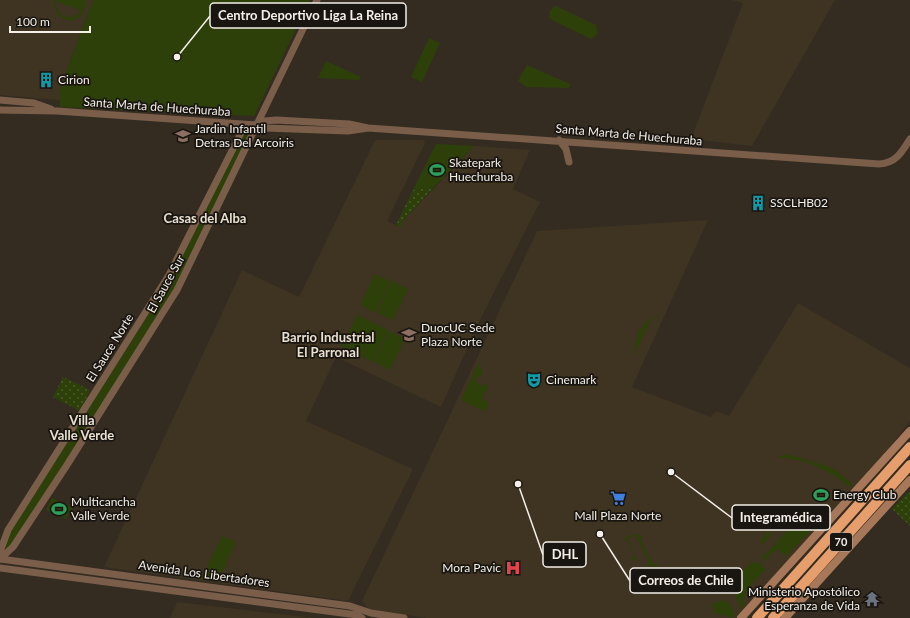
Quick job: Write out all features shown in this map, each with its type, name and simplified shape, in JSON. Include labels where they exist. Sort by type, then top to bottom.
[{"type":"highway","name":"70","points":[[757,618],[910,447]]},
{"type":"highway","name":"70","points":[[773,618],[910,465]]},
{"type":"main road","points":[[741,618],[910,431]]},
{"type":"main road","points":[[785,618],[910,480]]},
{"type":"street","name":"El Sauce Sur","points":[[0,559],[12,547],[60,476],[167,307],[188,270],[317,0]]},
{"type":"street","name":"Santa Marta de Huechuraba","points":[[0,100],[34,103],[57,111]]},
{"type":"street","name":"Santa Marta de Huechuraba","points":[[0,110],[57,111],[245,125],[256,125],[265,121],[276,120],[349,124],[368,128],[559,140],[606,145],[879,164],[888,163],[901,154],[910,139]]},
{"type":"street","name":"El Sauce Norte","points":[[0,559],[1,549],[8,530],[165,283],[245,125]]},
{"type":"street","points":[[559,140],[566,149],[569,162]]},
{"type":"street","points":[[190,235],[196,236],[201,241]]},
{"type":"street","points":[[0,537],[8,530]]},
{"type":"street","name":"Avenida Los Libertadores","points":[[0,559],[350,606],[371,613],[404,618]]},
{"type":"street","name":"Avenida Los Libertadores","points":[[0,568],[220,596],[356,615],[362,618]]},
{"type":"shaded area","points":[[0,0],[93,0],[60,88],[60,100],[0,95]]},
{"type":"shaded area","points":[[732,0],[835,0],[752,146],[691,139],[743,3]]},
{"type":"shaded area","points":[[375,140],[423,140],[425,143],[387,221],[400,227],[402,222],[474,146],[530,150],[513,189],[540,202],[481,318],[441,407],[336,357],[306,421],[413,469],[348,601],[104,567],[242,270],[299,297]]},
{"type":"shaded area","name":"Mall Plaza Norte","points":[[708,220],[632,387],[711,417],[716,411],[729,416],[798,303],[910,368],[910,421],[873,469],[736,618],[426,618],[369,609],[362,601],[537,231]]},
{"type":"shaded area","points":[[177,602],[314,618],[170,618]]},
{"type":"green space","points":[[54,0],[56,0],[56,6],[61,14],[73,17],[81,10],[57,2],[58,0],[84,0],[84,3],[85,0],[87,0],[85,8],[76,19],[67,20],[58,15],[54,5]]},
{"type":"green space","points":[[93,0],[310,0],[254,116],[60,107],[60,88]]},
{"type":"green space","points":[[554,6],[596,25],[598,34],[591,39],[549,18],[550,11]]},
{"type":"green space","points":[[429,38],[440,43],[422,82],[411,77]]},
{"type":"green space","points":[[326,61],[361,77],[359,80],[318,78]]},
{"type":"green space","points":[[527,65],[570,84],[569,88],[526,87],[518,81]]},
{"type":"green space","points":[[243,132],[254,133],[177,288],[12,546],[6,549],[5,543],[40,484],[166,287]]},
{"type":"green space","name":"Skatepark Huechuraba","points":[[436,144],[474,146],[434,187],[413,190]]},
{"type":"green space","points":[[434,187],[402,222],[400,227],[396,225],[413,190]]},
{"type":"green space","points":[[375,274],[391,282],[375,313],[360,305]]},
{"type":"green space","points":[[392,281],[408,289],[393,320],[377,313]]},
{"type":"green space","points":[[654,314],[633,357],[638,331]]},
{"type":"green space","points":[[357,315],[388,330],[373,362],[341,346]]},
{"type":"green space","points":[[389,331],[405,338],[390,370],[374,362]]},
{"type":"green space","points":[[479,362],[482,374],[477,377],[476,382],[482,386],[486,383],[488,389],[484,394],[484,400],[489,403],[485,412],[461,400]]},
{"type":"green space","points":[[63,377],[90,390],[80,411],[53,397]]},
{"type":"green space","points":[[787,454],[833,468],[852,484],[849,487],[833,475],[816,466],[797,460],[777,457]]},
{"type":"green space","points":[[910,490],[910,526],[892,509]]},
{"type":"green space","name":"Multicancha Valle Verde","points":[[52,498],[72,507],[66,519],[46,510]]},
{"type":"green space","points":[[810,514],[822,515],[821,520],[786,556],[776,549],[764,561],[761,559],[793,524]]},
{"type":"green space","points":[[782,519],[782,523],[761,546],[764,529],[766,535],[773,531],[773,528],[768,527],[769,520]]},
{"type":"green space","points":[[637,534],[643,537],[640,539],[653,565],[656,563],[657,566],[655,568],[647,565],[647,558],[635,535],[627,539],[634,556],[626,540],[622,541],[627,536]]},
{"type":"green space","points":[[222,536],[236,542],[218,581],[201,579]]},
{"type":"green space","points":[[634,556],[636,561],[630,558]]},
{"type":"green space","points":[[753,561],[757,564],[759,562],[766,569],[746,590],[743,607],[741,609],[734,593],[734,582],[740,573]]},
{"type":"green space","points":[[722,600],[731,606],[735,616],[733,618],[715,613],[711,605]]},
{"type":"place","name":"Centro Deportivo Liga La Reina","points":[[177,57]]},
{"type":"place","name":"Cirion","points":[[46,80]]},
{"type":"place","name":"Jardin Infantil Detras Del Arcoiris","points":[[183,136]]},
{"type":"place","name":"Skatepark Huechuraba","points":[[437,170]]},
{"type":"place","name":"SSCLHB02","points":[[758,203]]},
{"type":"place","name":"DuocUC Sede Plaza Norte","points":[[409,335]]},
{"type":"place","name":"Cinemark","points":[[534,380]]},
{"type":"place","name":"Integramédica","points":[[671,472]]},
{"type":"place","name":"DHL","points":[[518,484]]},
{"type":"place","name":"Energy Club","points":[[821,495]]},
{"type":"place","name":"Mall Plaza Norte","points":[[618,498]]},
{"type":"place","name":"Multicancha Valle Verde","points":[[59,509]]},
{"type":"place","name":"Correos de Chile","points":[[600,534]]},
{"type":"place","name":"Mora Pavic","points":[[513,568]]},
{"type":"place","name":"Ministerio Apostólico Esperanza de Vida","points":[[872,599]]},
{"type":"district","name":"Casas del Alba","points":[[205,218]]},
{"type":"district","name":"Barrio Industrial El Parronal","points":[[328,344]]},
{"type":"district","name":"Villa Valle Verde","points":[[82,428]]}]
